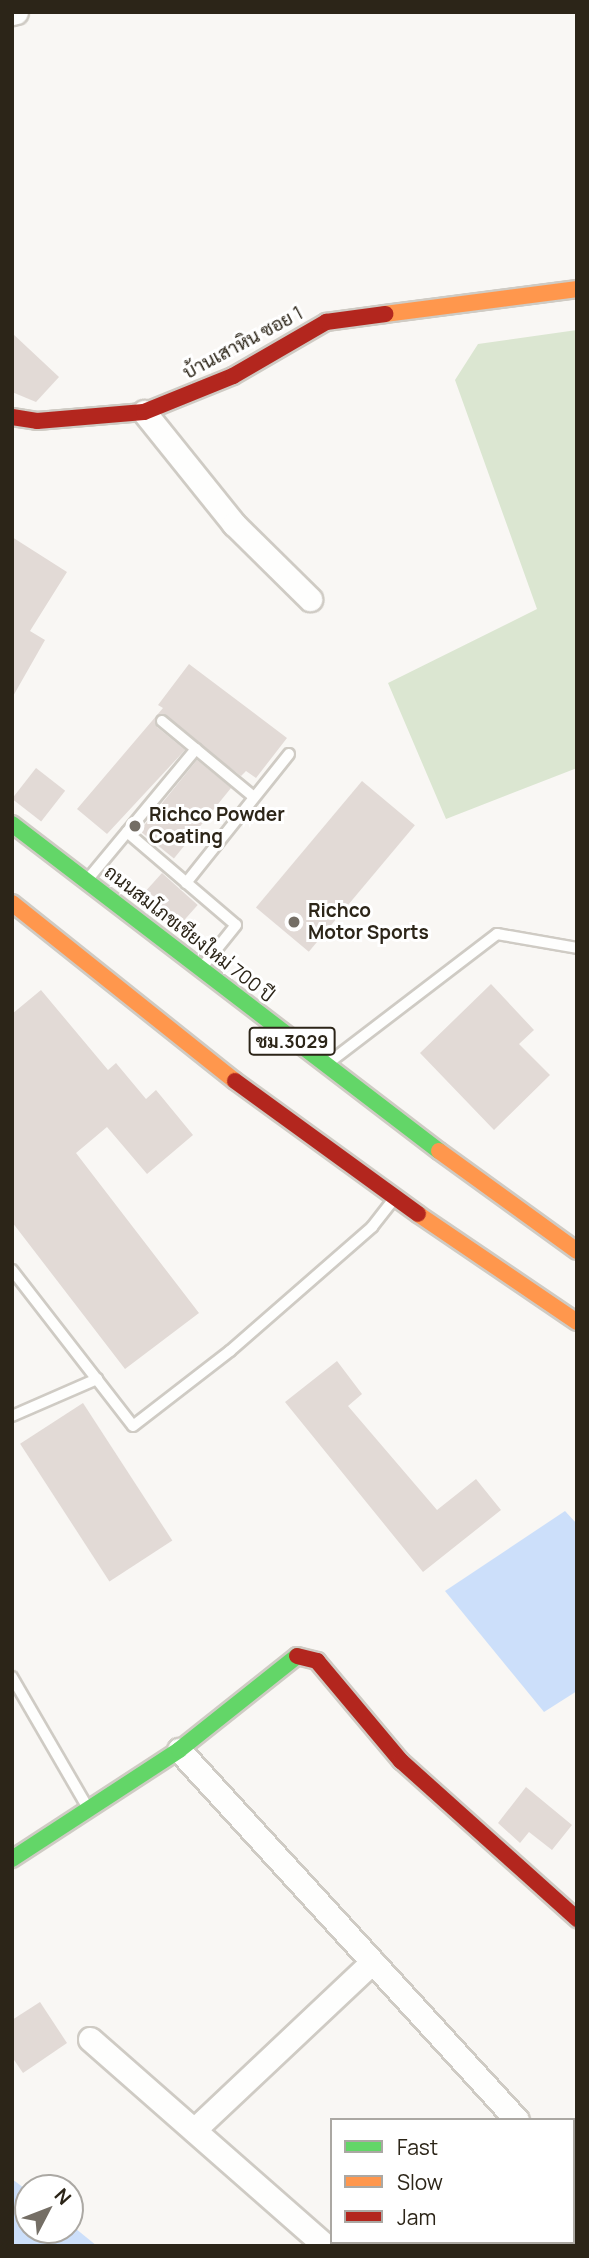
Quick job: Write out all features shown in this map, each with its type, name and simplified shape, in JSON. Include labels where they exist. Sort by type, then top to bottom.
[{"type":"main road","name":"บ้านเสาหิน ซอย 1","points":[[12,417],[144,412],[233,376],[326,322],[577,289]]},
{"type":"main road","name":"ถนนสมโภชเชียงใหม่ 700 ปี","points":[[12,824],[324,1067],[577,1251]]},
{"type":"main road","name":"ชม.3029","points":[[12,903],[303,1136],[577,1322]]},
{"type":"main road","points":[[12,1859],[179,1750],[286,1661],[299,1654],[317,1661],[401,1760],[577,1919]]},
{"type":"street","points":[[144,412],[234,524],[310,599]]},
{"type":"street","points":[[179,1750],[515,2118]]},
{"type":"street","points":[[194,2130],[372,1962]]},
{"type":"street","points":[[90,2039],[326,2246]]},
{"type":"lane","points":[[162,721],[254,797]]},
{"type":"lane","points":[[87,881],[196,749]]},
{"type":"lane","points":[[186,883],[289,754]]},
{"type":"lane","points":[[127,832],[236,925],[200,970]]},
{"type":"lane","points":[[324,1067],[497,934],[577,948]]},
{"type":"lane","points":[[12,1270],[133,1426],[332,1263],[395,1198]]},
{"type":"lane","points":[[12,1416],[97,1378]]},
{"type":"lane","points":[[12,1677],[88,1810]]},
{"type":"green space","points":[[577,330],[577,768],[446,819],[388,683],[537,609],[455,380],[478,344]]},
{"type":"water","points":[[565,1511],[577,1524],[577,1691],[544,1712],[445,1591]]},
{"type":"water","points":[[12,2179],[14,2244],[84,2244],[84,2235],[97,2246],[12,2246]]},
{"type":"building","points":[[12,333],[59,377],[36,402],[12,392]]},
{"type":"building","points":[[12,537],[67,572],[30,631],[45,640],[12,698]]},
{"type":"building","points":[[189,664],[287,738],[256,778],[246,771],[241,776],[159,714],[157,727],[185,750],[107,834],[77,809],[163,708],[158,705]]},
{"type":"building","points":[[197,760],[231,788],[174,858],[140,831]]},
{"type":"building","points":[[36,768],[65,791],[41,822],[12,799]]},
{"type":"building","points":[[362,781],[415,825],[309,952],[256,907]]},
{"type":"building","points":[[162,873],[198,905],[178,927],[142,895]]},
{"type":"building","points":[[491,984],[534,1030],[519,1044],[550,1075],[494,1130],[420,1053]]},
{"type":"building","points":[[41,990],[108,1070],[116,1063],[146,1099],[156,1090],[193,1135],[147,1174],[107,1127],[76,1153],[199,1313],[125,1369],[12,1222],[12,1014]]},
{"type":"building","points":[[337,1361],[362,1394],[348,1406],[437,1510],[476,1479],[501,1510],[423,1572],[285,1402]]},
{"type":"building","points":[[83,1403],[172,1541],[109,1581],[20,1444]]},
{"type":"building","points":[[526,1787],[572,1825],[552,1850],[529,1832],[520,1843],[498,1823]]},
{"type":"building","points":[[40,2002],[67,2043],[23,2073],[12,2057],[12,2020]]},
{"type":"traffic: fast","points":[[12,824],[439,1151]]},
{"type":"traffic: fast","points":[[12,1859],[179,1750],[297,1656]]},
{"type":"traffic: slow","points":[[385,314],[577,289]]},
{"type":"traffic: slow","points":[[12,903],[235,1081]]},
{"type":"traffic: slow","points":[[439,1151],[577,1251]]},
{"type":"traffic: slow","points":[[418,1214],[577,1322]]},
{"type":"traffic: jam","points":[[12,417],[37,421],[144,412],[233,376],[326,322],[385,314]]},
{"type":"traffic: jam","points":[[235,1081],[418,1214]]},
{"type":"traffic: jam","points":[[297,1656],[317,1661],[401,1761],[577,1919]]},
{"type":"place","name":"Richco Powder Coating","points":[[135,826]]},
{"type":"place","name":"Richco Motor Sports","points":[[294,922]]}]
